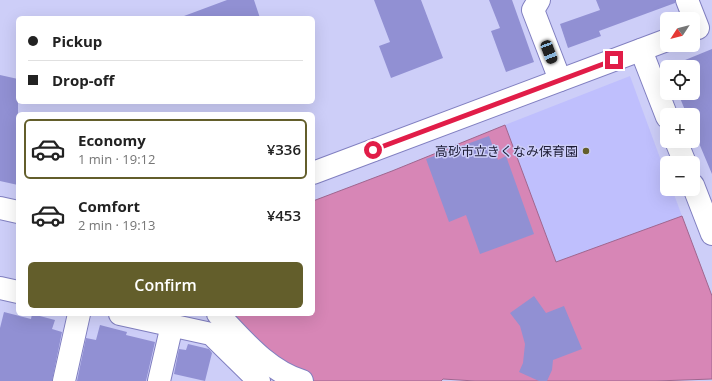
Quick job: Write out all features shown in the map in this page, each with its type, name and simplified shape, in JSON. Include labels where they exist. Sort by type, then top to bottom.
[{"type":"street","points":[[539,0],[533,10],[560,80]]},
{"type":"street","points":[[687,0],[701,27]]},
{"type":"street","points":[[315,171],[660,43]]},
{"type":"street","points":[[641,50],[664,108]]},
{"type":"street","points":[[697,196],[712,234]]},
{"type":"street","points":[[0,208],[16,212]]},
{"type":"street","points":[[0,288],[16,292]]},
{"type":"street","points":[[64,381],[79,316]]},
{"type":"street","points":[[129,316],[211,334],[259,381]]},
{"type":"street","points":[[220,316],[265,361],[291,378],[302,381]]},
{"type":"street","points":[[159,381],[172,325]]},
{"type":"shaded area","name":"高砂市立きくなみ保育園","points":[[630,76],[660,158],[660,196],[675,196],[682,216],[556,262],[505,125]]},
{"type":"shaded area","points":[[505,125],[556,262],[682,216],[712,296],[712,379],[656,381],[475,381],[443,379],[441,381],[314,381],[293,372],[230,316],[315,316],[315,200]]},
{"type":"building","points":[[227,0],[254,0],[259,16],[184,16]]},
{"type":"building","points":[[374,0],[421,0],[443,58],[391,78],[379,46],[390,42]]},
{"type":"building","points":[[489,0],[512,0],[534,62],[506,72],[491,31],[500,28]]},
{"type":"building","points":[[596,0],[675,0],[675,3],[599,31],[601,36],[568,48],[560,24],[600,10]]},
{"type":"building","points":[[712,49],[712,174],[700,146],[700,108],[684,108],[681,100],[700,100],[700,60],[685,60]]},
{"type":"building","points":[[0,75],[16,79],[16,104],[18,104],[18,112],[16,112],[16,185],[0,181]]},
{"type":"building","points":[[489,136],[498,160],[506,156],[534,234],[480,254],[466,215],[449,222],[426,159]]},
{"type":"building","points":[[534,296],[546,313],[564,306],[582,349],[553,360],[552,370],[547,381],[539,381],[519,372],[523,363],[525,344],[520,326],[510,313]]},
{"type":"building","points":[[4,312],[31,319],[32,316],[40,316],[55,320],[52,329],[62,332],[52,381],[0,381],[0,328]]},
{"type":"building","points":[[100,325],[127,332],[126,335],[155,342],[146,381],[77,381],[86,338],[96,340]]},
{"type":"building","points":[[188,344],[209,349],[212,353],[205,381],[174,374],[179,349],[186,350]]},
{"type":"place","name":"高砂市立きくなみ保育園","points":[[586,151]]},
{"type":"route","points":[[373,150],[614,60]]}]
